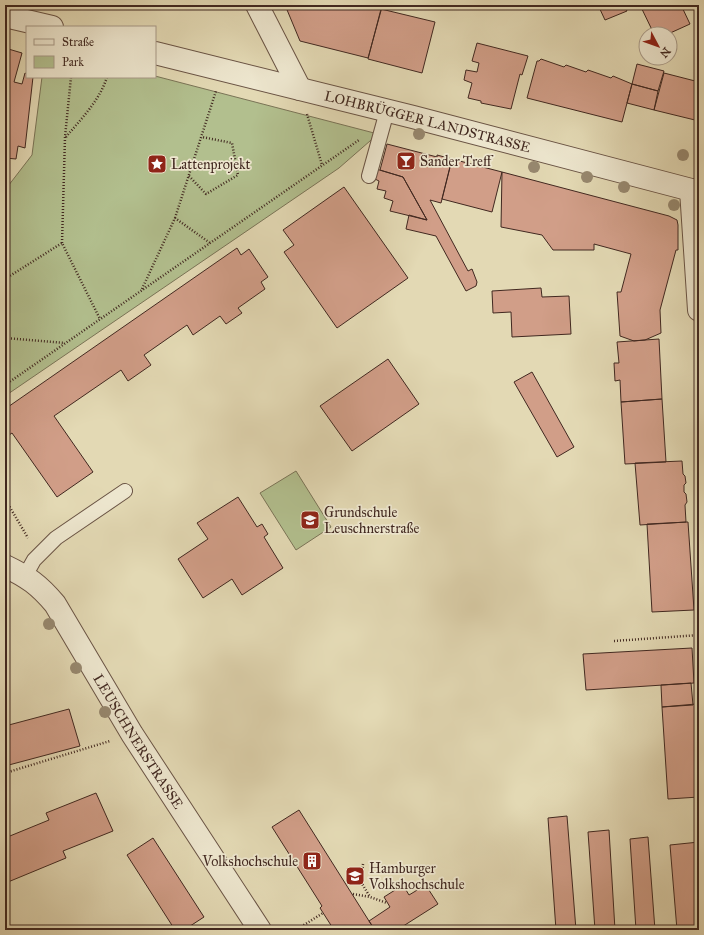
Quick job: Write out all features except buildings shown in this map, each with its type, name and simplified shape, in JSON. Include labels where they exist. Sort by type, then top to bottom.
[{"type":"street","points":[[257,5],[300,89]]},
{"type":"street","points":[[5,16],[48,26]]},
{"type":"street","name":"LOHBRÜGGER LANDSTRASSE","points":[[156,53],[300,89],[386,116],[695,191]]},
{"type":"street","points":[[695,191],[699,310]]},
{"type":"street","name":"LEUSCHNERSTRASSE","points":[[5,566],[25,576],[40,587],[55,604],[132,734],[260,930]]},
{"type":"lane","points":[[369,176],[386,116]]},
{"type":"lane","points":[[25,576],[34,560],[56,538],[124,491]]},
{"type":"path","points":[[142,290],[175,218],[223,71]]},
{"type":"path","points":[[71,78],[65,137],[62,243],[100,319]]},
{"type":"path","points":[[65,137],[88,111],[107,78]]},
{"type":"path","points":[[300,89],[322,165]]},
{"type":"path","points":[[5,384],[322,165],[386,116]]},
{"type":"path","points":[[189,176],[206,194],[238,176],[232,143],[202,137]]},
{"type":"path","points":[[175,218],[210,243]]},
{"type":"path","points":[[5,279],[62,243]]},
{"type":"path","points":[[5,338],[65,343]]},
{"type":"path","points":[[614,641],[699,635]]},
{"type":"path","points":[[5,773],[108,742]]},
{"type":"path","points":[[363,864],[361,882],[370,897]]},
{"type":"path","points":[[353,894],[370,897],[388,903]]},
{"type":"path","points":[[296,930],[323,913]]},
{"type":"green space","points":[[156,76],[378,134],[339,168],[5,396],[5,190],[32,155],[42,78],[156,78]]},
{"type":"green space","points":[[296,471],[331,527],[296,550],[260,493]]},
{"type":"place","name":"Sander Treff","points":[[406,161]]},
{"type":"place","name":"Lattenprojekt","points":[[157,164]]},
{"type":"place","name":"Grundschule Leuschnerstraße","points":[[310,520]]},
{"type":"place","name":"Volkshochschule","points":[[312,861]]},
{"type":"place","name":"Hamburger Volkshochschule","points":[[355,876]]}]
